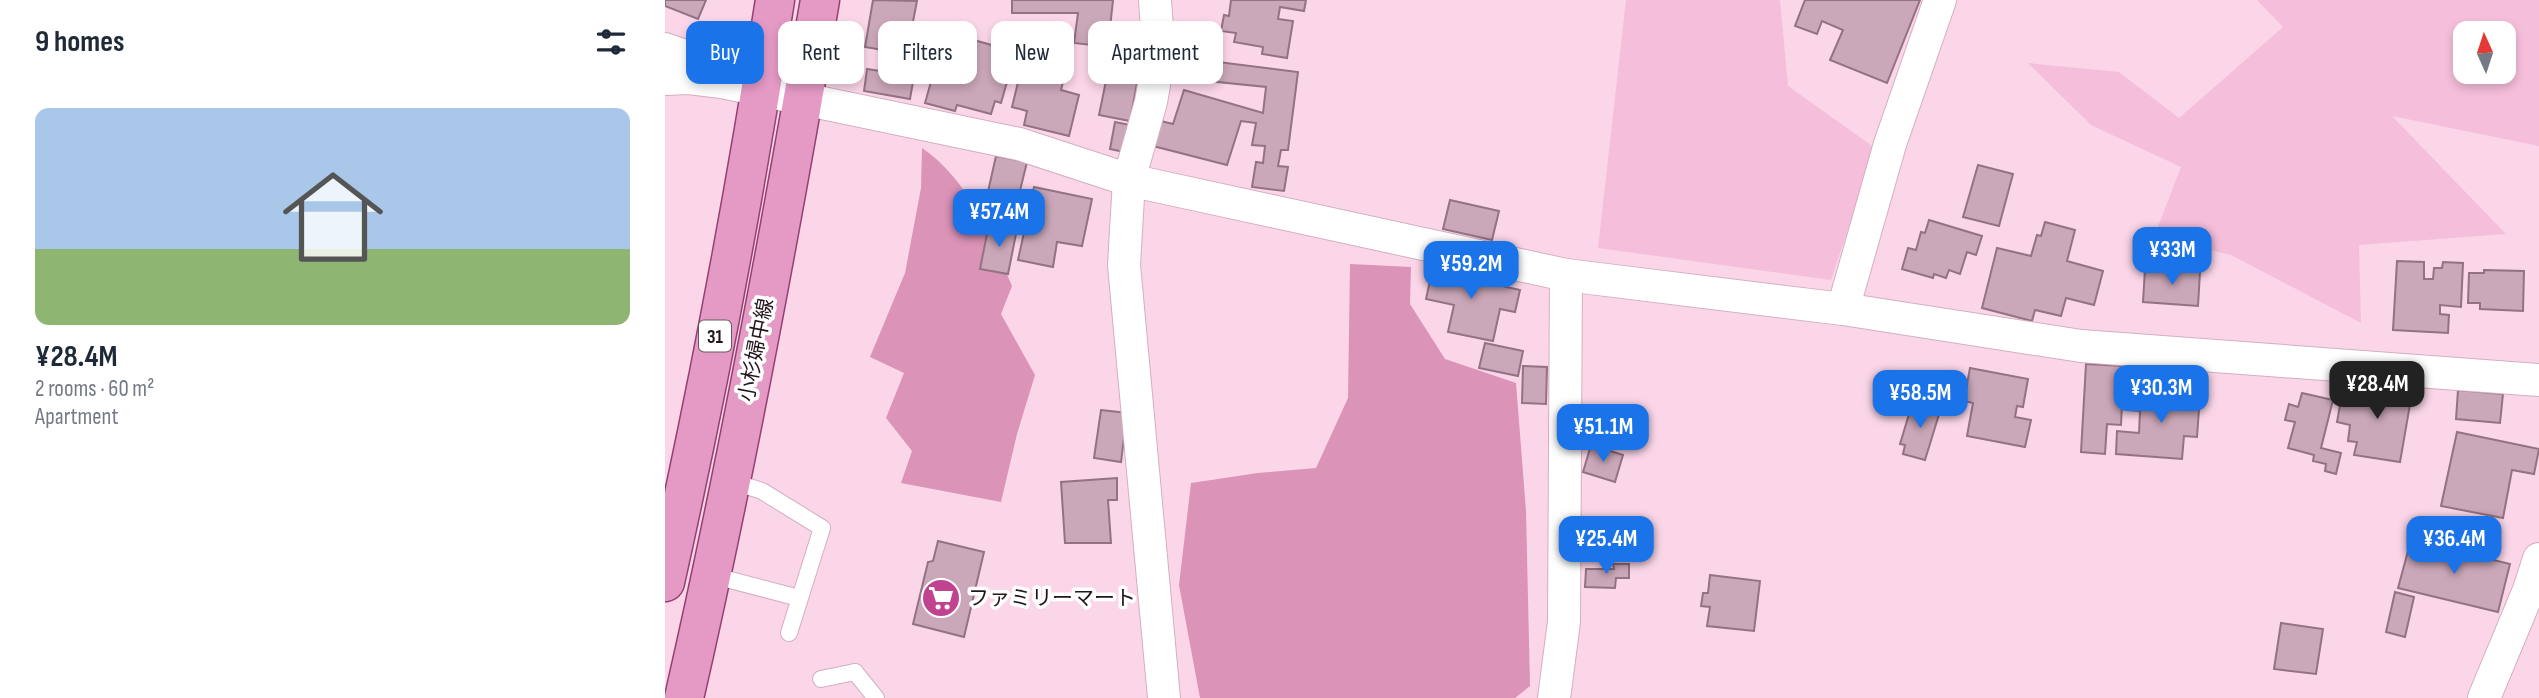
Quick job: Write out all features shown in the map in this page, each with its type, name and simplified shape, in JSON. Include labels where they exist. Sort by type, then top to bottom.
[{"type":"main road","name":"小杉婦中線","points":[[665,582],[691,466],[761,90],[775,0]]},
{"type":"main road","name":"小杉婦中線","points":[[684,698],[731,481],[820,0]]},
{"type":"street","points":[[1155,0],[1159,56],[1129,180],[1124,265],[1164,698]]},
{"type":"street","points":[[1843,309],[1890,144],[1940,0]]},
{"type":"street","points":[[665,49],[685,56],[677,78],[761,90],[1019,144],[1129,180],[1566,275],[1843,309],[2081,346],[2539,380]]},
{"type":"street","points":[[1554,698],[1564,622],[1566,275]]},
{"type":"street","points":[[2484,698],[2529,590],[2539,559]]},
{"type":"lane","points":[[731,481],[762,491],[822,528],[789,634]]},
{"type":"lane","points":[[711,575],[799,598]]},
{"type":"lane","points":[[855,672],[859,655]]},
{"type":"lane","points":[[821,679],[855,672]]},
{"type":"lane","points":[[855,672],[876,698]]},
{"type":"shaded area","points":[[1626,0],[1780,0],[1788,86],[1875,148],[1831,280],[1598,248]]},
{"type":"shaded area","points":[[2257,0],[2539,0],[2539,146],[2392,116],[2506,234],[2359,245],[2361,323],[2231,255],[2154,237],[2181,167],[2091,125],[2028,63],[2119,72],[2179,118],[2283,27]]},
{"type":"shaded area","points":[[922,148],[953,176],[986,229],[1012,286],[1001,314],[1035,375],[1017,434],[1001,502],[901,483],[912,451],[886,418],[904,373],[870,357],[905,273],[921,188]]},
{"type":"shaded area","points":[[1350,264],[1411,267],[1410,304],[1445,359],[1516,383],[1526,511],[1530,686],[1515,698],[1200,698],[1179,585],[1191,483],[1316,468],[1348,398]]},
{"type":"building","points":[[665,0],[706,0],[698,19],[665,6]]},
{"type":"building","points":[[873,0],[917,1],[913,21],[878,21],[878,49],[865,47]]},
{"type":"building","points":[[1012,0],[1113,0],[1111,21],[1088,21],[1088,45],[1074,43],[1078,13],[1012,13]]},
{"type":"building","points":[[1231,0],[1306,0],[1304,11],[1280,7],[1278,19],[1293,21],[1287,58],[1262,54],[1263,47],[1234,42],[1236,33],[1223,31],[1224,15],[1229,16]]},
{"type":"building","points":[[1805,0],[1920,0],[1887,83],[1830,60],[1843,30],[1822,21],[1817,34],[1795,26]]},
{"type":"building","points":[[977,41],[991,45],[991,84],[1006,84],[1001,103],[995,101],[991,114],[957,105],[955,111],[925,103],[930,84],[977,84]]},
{"type":"building","points":[[1223,63],[1298,72],[1288,150],[1281,150],[1278,166],[1288,167],[1284,191],[1252,187],[1256,162],[1263,163],[1265,146],[1252,145],[1256,123],[1241,121],[1227,165],[1153,146],[1161,121],[1173,124],[1184,90],[1263,113],[1266,87],[1223,83]]},
{"type":"building","points":[[867,69],[878,71],[878,84],[913,84],[910,99],[864,91]]},
{"type":"building","points":[[1018,84],[1062,84],[1061,90],[1079,95],[1069,136],[1024,125],[1027,111],[1012,107]]},
{"type":"building","points":[[1105,84],[1137,84],[1130,121],[1099,115]]},
{"type":"building","points":[[1115,122],[1130,125],[1124,152],[1110,149]]},
{"type":"building","points":[[996,156],[1027,162],[1017,203],[1010,202],[1008,208],[993,205],[994,198],[987,196]]},
{"type":"building","points":[[1978,165],[2013,174],[1999,226],[1963,217]]},
{"type":"building","points":[[1034,187],[1092,199],[1082,246],[1057,242],[1053,267],[1018,260]]},
{"type":"building","points":[[1450,200],[1499,211],[1492,240],[1443,229]]},
{"type":"building","points":[[1929,220],[1982,236],[1976,255],[1967,252],[1960,274],[1949,270],[1946,278],[1934,274],[1933,278],[1902,269],[1908,248],[1916,250],[1921,232],[1925,233]]},
{"type":"building","points":[[2045,222],[2075,230],[2067,261],[2103,271],[2094,305],[2066,298],[2061,316],[2035,310],[2032,321],[1982,308],[1997,248],[2031,256],[2037,235],[2041,236]]},
{"type":"building","points":[[989,224],[1017,229],[1008,274],[980,269]]},
{"type":"building","points":[[2397,261],[2424,262],[2424,279],[2433,279],[2434,268],[2442,268],[2443,262],[2463,263],[2461,307],[2440,305],[2440,314],[2449,315],[2448,333],[2393,330]]},
{"type":"building","points":[[1434,263],[1468,270],[1467,278],[1520,290],[1515,312],[1500,309],[1493,341],[1448,332],[1454,305],[1426,299]]},
{"type":"building","points":[[2145,269],[2200,272],[2198,306],[2143,302]]},
{"type":"building","points":[[2484,270],[2524,271],[2523,311],[2480,309],[2480,303],[2468,303],[2469,273],[2484,273]]},
{"type":"building","points":[[1485,343],[1523,351],[1518,376],[1479,368]]},
{"type":"building","points":[[2086,364],[2124,366],[2121,425],[2107,424],[2105,454],[2081,452]]},
{"type":"building","points":[[1523,366],[1547,367],[1546,404],[1522,403]]},
{"type":"building","points":[[1970,368],[2028,379],[2023,407],[2017,406],[2015,417],[2031,420],[2025,447],[1967,436],[1973,403],[1964,401]]},
{"type":"building","points":[[2354,384],[2412,393],[2400,462],[2354,455],[2357,442],[2348,441],[2350,425],[2337,422],[2341,400],[2351,402]]},
{"type":"building","points":[[2458,390],[2503,394],[2500,423],[2456,419]]},
{"type":"building","points":[[2141,392],[2200,395],[2197,437],[2184,436],[2182,459],[2116,454],[2117,431],[2139,433],[2140,411],[2128,410],[2129,397],[2140,398]]},
{"type":"building","points":[[2302,393],[2333,400],[2321,448],[2341,453],[2336,474],[2325,471],[2326,464],[2313,461],[2314,455],[2288,448],[2295,422],[2285,420],[2289,404],[2298,407]]},
{"type":"building","points":[[1917,400],[1941,408],[1925,460],[1903,454],[1905,445],[1900,444],[1910,411],[1914,412]]},
{"type":"building","points":[[1101,410],[1127,413],[1121,462],[1094,458]]},
{"type":"building","points":[[2457,432],[2539,449],[2534,474],[2512,470],[2503,518],[2441,506]]},
{"type":"building","points":[[1591,445],[1623,455],[1615,482],[1583,472]]},
{"type":"building","points":[[1117,478],[1117,500],[1108,500],[1111,543],[1065,543],[1061,482]]},
{"type":"building","points":[[2411,540],[2510,564],[2498,612],[2398,588]]},
{"type":"building","points":[[938,541],[984,552],[964,637],[913,624],[928,562],[933,561]]},
{"type":"building","points":[[1613,564],[1629,564],[1629,578],[1616,578],[1615,588],[1585,587],[1586,569],[1614,569]]},
{"type":"building","points":[[1710,575],[1760,581],[1754,631],[1707,626],[1710,607],[1701,606],[1703,593],[1708,593]]},
{"type":"building","points":[[2395,592],[2414,597],[2405,637],[2386,632]]},
{"type":"building","points":[[2281,623],[2323,629],[2316,674],[2274,669]]},
{"type":"place","name":"ファミリーマート","points":[[941,598]]}]
